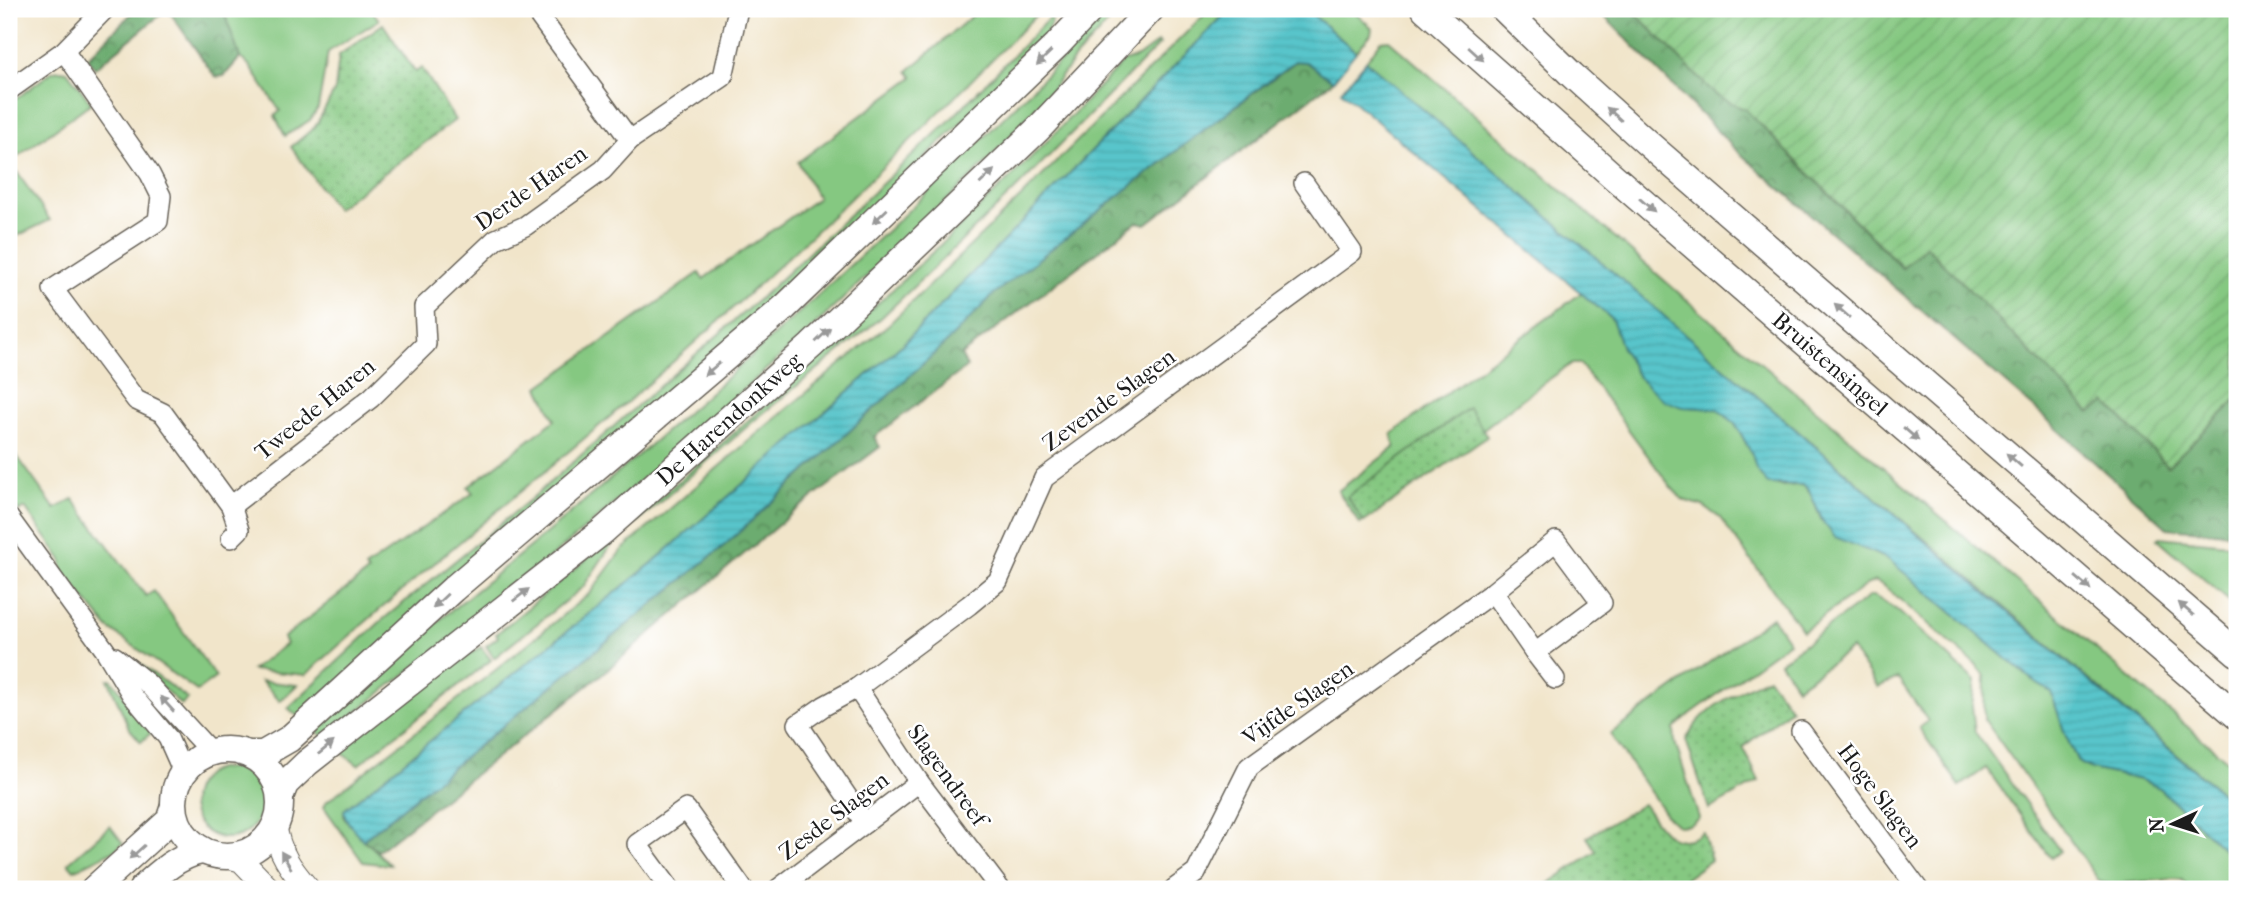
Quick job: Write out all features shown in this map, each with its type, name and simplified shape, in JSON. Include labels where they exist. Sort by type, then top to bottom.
[{"type":"main road","name":"De Harendonkweg","points":[[249,754],[263,754],[289,739],[453,589],[785,307],[1091,9]]},
{"type":"main road","name":"De Harendonkweg","points":[[280,797],[285,784],[321,751],[603,531],[811,345],[1038,129],[1151,9]]},
{"type":"main road","name":"Bruistensingel","points":[[1425,9],[2237,716]]},
{"type":"main road","name":"Bruistensingel","points":[[1504,9],[1644,141],[2237,653]]},
{"type":"main road","points":[[94,889],[169,821],[180,776],[195,760],[216,751],[249,754],[261,761],[270,772],[280,797],[279,812],[270,836],[252,851],[229,857],[202,851],[183,834],[173,809]]},
{"type":"main road","points":[[142,889],[157,874],[177,861],[191,853],[202,851]]},
{"type":"street","points":[[9,90],[64,51],[105,9]]},
{"type":"street","points":[[534,9],[630,140]]},
{"type":"street","name":"Derde Haren","points":[[426,344],[424,307],[495,239],[525,226],[603,170],[630,140],[723,76],[738,9]]},
{"type":"street","points":[[64,51],[150,174],[161,196],[158,221],[53,289],[135,400],[163,413],[231,506],[239,530],[230,538]]},
{"type":"street","name":"Zevende Slagen","points":[[865,823],[798,724],[857,688],[998,581],[1044,478],[1352,253],[1304,183]]},
{"type":"street","name":"Tweede Haren","points":[[231,506],[371,398],[426,344]]},
{"type":"street","points":[[9,518],[106,650],[132,695],[168,738],[180,765],[180,776]]},
{"type":"street","name":"Vijfde Slagen","points":[[1174,889],[1196,873],[1249,767],[1493,592],[1556,541],[1602,603],[1535,653]]},
{"type":"street","points":[[1493,592],[1555,679]]},
{"type":"street","points":[[106,650],[147,683],[206,747],[216,751]]},
{"type":"street","name":"Slagendreef","points":[[857,688],[919,782],[1000,889]]},
{"type":"street","name":"Hoge Slagen","points":[[1801,731],[1918,889]]},
{"type":"street","name":"Zesde Slagen","points":[[778,889],[919,782]]},
{"type":"street","points":[[670,889],[637,844],[685,809],[743,889]]},
{"type":"street","points":[[275,825],[278,846],[291,869],[308,889]]},
{"type":"street","points":[[229,857],[241,860],[269,889]]},
{"type":"green space","points":[[136,9],[223,9],[240,58],[224,76],[215,77],[171,14],[165,11],[95,68],[87,58]]},
{"type":"green space","points":[[223,9],[371,9],[379,20],[328,52],[318,108],[310,120],[285,136],[275,116],[280,111],[249,65],[240,58]]},
{"type":"green space","points":[[980,9],[1042,9],[892,159],[737,304],[632,398],[386,604],[306,675],[252,670],[286,644],[283,638],[368,572],[365,568],[473,493],[468,487],[555,420],[539,387],[699,273],[703,279],[818,198],[798,162],[913,77],[908,71]]},
{"type":"green space","points":[[1110,9],[1121,9],[1076,57],[1048,94],[985,164],[804,336],[597,519],[458,633],[324,737],[313,728],[719,385],[919,201]]},
{"type":"green space","points":[[1210,9],[1230,9],[903,344],[651,564],[344,810],[344,818],[390,865],[363,862],[324,807],[326,802],[590,593],[621,551],[888,325]]},
{"type":"green space","points":[[1306,9],[1352,9],[1372,28],[1371,34],[1356,52]]},
{"type":"green space","points":[[1597,9],[1631,9],[1716,95],[1747,65],[1747,111],[1902,268],[1926,246],[2090,412],[2106,402],[2168,466],[2237,399],[2237,534],[2167,528],[2041,414],[1736,150]]},
{"type":"green space","points":[[1631,9],[2237,9],[2237,399],[2168,466],[2106,402],[2090,413],[1926,246],[1903,268],[1746,110],[1716,95]]},
{"type":"green space","points":[[1055,12],[1045,38],[956,128],[773,299],[302,720],[288,708],[381,621],[531,499],[768,291],[949,121]]},
{"type":"green space","points":[[383,24],[415,72],[422,68],[455,120],[336,209],[291,147],[315,127],[335,90],[339,55]]},
{"type":"green space","points":[[1389,40],[1696,308],[2237,769],[2237,806],[1366,61],[1381,41]]},
{"type":"green space","points":[[1158,42],[1160,44],[1015,190],[881,318],[756,419],[613,543],[583,587],[494,658],[486,646],[498,637],[496,634],[755,414],[944,242],[1124,61],[1138,57]]},
{"type":"green space","points":[[1296,61],[1306,62],[1333,81],[1146,224],[1137,222],[961,355],[967,367],[874,437],[880,447],[796,510],[601,675],[378,851],[363,840],[726,544],[949,340],[995,293]]},
{"type":"green space","points":[[53,71],[67,71],[91,103],[10,162],[50,220],[9,240],[9,104]]},
{"type":"green space","points":[[1581,293],[1612,319],[1638,377],[1649,386],[1702,407],[1717,409],[1735,423],[1761,477],[1780,486],[1803,485],[1814,500],[1821,519],[1833,530],[1888,559],[2036,683],[2051,692],[2078,762],[2092,769],[2141,780],[2158,787],[2237,862],[2237,889],[2190,889],[2182,880],[2175,879],[2109,884],[2100,882],[1984,719],[1985,676],[1975,664],[1875,581],[1803,631],[1720,518],[1703,506],[1683,500],[1671,487],[1580,364],[1571,364],[1534,390],[1360,524],[1338,491],[1395,447],[1392,434]]},
{"type":"green space","points":[[1469,408],[1487,436],[1364,522],[1347,497]]},
{"type":"green space","points":[[9,445],[55,509],[73,499],[146,596],[154,591],[216,677],[197,691],[108,628],[62,571],[62,560],[25,508],[19,512],[9,497]]},
{"type":"green space","points":[[2157,538],[2237,545],[2237,608]]},
{"type":"green space","points":[[1870,596],[1897,610],[1975,681],[1972,706],[1975,732],[2060,851],[2051,858],[1986,768],[1960,786],[1919,728],[1928,721],[1898,678],[1878,687],[1851,649],[1797,687],[1780,662]]},
{"type":"green space","points":[[1772,617],[1789,642],[1685,718],[1674,729],[1675,742],[1699,818],[1689,825],[1678,826],[1669,819],[1610,734]]},
{"type":"green space","points":[[481,647],[491,660],[358,765],[338,750],[398,701]]},
{"type":"green space","points":[[135,662],[140,664],[188,699],[181,705]]},
{"type":"green space","points":[[1768,677],[1791,709],[1743,747],[1759,781],[1709,809],[1686,740],[1710,710],[1732,695]]},
{"type":"green space","points":[[108,679],[111,679],[152,732],[141,742],[129,728]]},
{"type":"green space","points":[[261,681],[297,685],[280,701]]},
{"type":"green space","points":[[227,768],[252,778],[262,803],[252,828],[227,838],[202,828],[192,803],[202,778]]},
{"type":"green space","points":[[1643,804],[1662,829],[1675,839],[1693,838],[1703,832],[1711,860],[1671,889],[1541,889],[1596,851],[1587,837]]},
{"type":"green space","points":[[110,826],[123,843],[115,850],[74,870],[68,863]]},
{"type":"water","points":[[1230,9],[1306,9],[1356,52],[1333,81],[1306,62],[1295,61],[995,293],[949,340],[726,544],[363,840],[348,822],[344,810],[651,564],[903,344]]},
{"type":"water","points":[[1366,61],[2237,806],[2237,862],[2158,787],[2141,780],[2092,769],[2078,762],[2051,692],[2036,683],[1888,559],[1835,537],[1823,522],[1809,490],[1803,485],[1768,484],[1756,469],[1752,454],[1735,423],[1717,409],[1682,407],[1663,400],[1638,377],[1622,348],[1612,319],[1341,91]]}]
